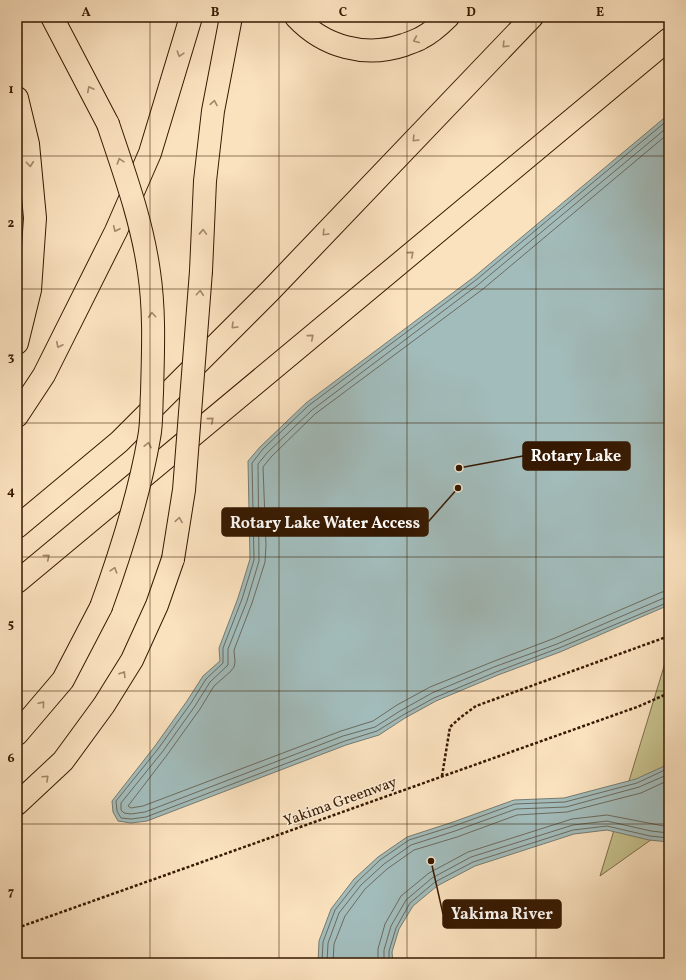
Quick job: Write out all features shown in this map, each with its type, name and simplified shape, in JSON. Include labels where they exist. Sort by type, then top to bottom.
[{"type":"highway","points":[[17,734],[63,680],[101,607],[114,573],[131,518],[150,437],[154,342],[150,272],[138,214],[108,124],[52,17]]},
{"type":"highway","points":[[17,416],[44,375],[116,231],[150,152],[191,17]]},
{"type":"highway","points":[[17,804],[64,761],[108,698],[132,660],[158,605],[173,559],[184,490],[201,271],[205,181],[213,111],[231,17]]},
{"type":"highway","points":[[296,17],[305,26],[323,39],[343,47],[361,50],[380,50],[400,46],[420,39],[448,17]]},
{"type":"highway","points":[[17,527],[119,442],[270,291],[532,17]]},
{"type":"highway","points":[[17,582],[669,39]]},
{"type":"highway","points":[[17,98],[28,144],[34,218],[30,290],[17,342]]},
{"type":"path","points":[[442,776],[450,727],[461,716],[476,706],[669,636]]},
{"type":"path","name":"Yakima Greenway","points":[[17,928],[637,707],[669,693]]},
{"type":"shaded area","points":[[669,650],[669,827],[600,876]]},
{"type":"water","points":[[669,114],[669,605],[560,652],[498,675],[436,701],[405,718],[379,735],[346,745],[147,821],[131,823],[118,821],[113,812],[112,801],[155,746],[203,676],[220,661],[219,648],[238,598],[250,559],[248,461],[260,447],[306,403],[474,277]]},
{"type":"water","points":[[669,764],[669,842],[649,840],[607,830],[574,834],[475,866],[437,886],[413,906],[399,929],[392,952],[393,963],[318,963],[319,941],[331,909],[354,879],[378,857],[407,837],[514,800],[564,798],[636,779]]},
{"type":"place","name":"Rotary Lake","points":[[459,468]]},
{"type":"place","name":"Rotary Lake Water Access","points":[[458,488]]},
{"type":"place","name":"Yakima River","points":[[431,861]]}]
